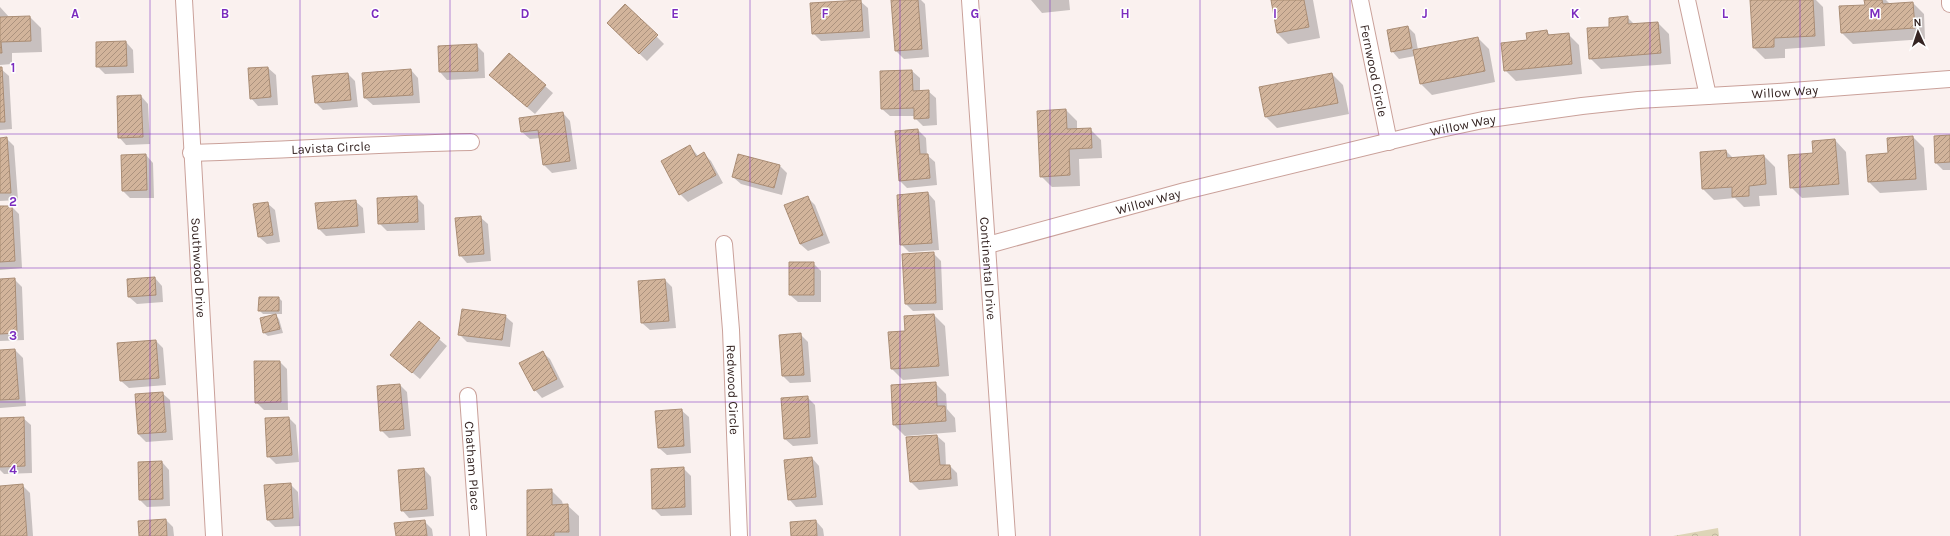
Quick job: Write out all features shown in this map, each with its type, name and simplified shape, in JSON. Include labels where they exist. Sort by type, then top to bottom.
[{"type":"street","name":"Southwood Drive","points":[[184,0],[191,153],[214,536]]},
{"type":"street","name":"Continental Drive","points":[[970,0],[1008,536]]},
{"type":"street","name":"Fernwood Circle","points":[[1360,0],[1389,142]]},
{"type":"street","points":[[1687,0],[1708,96]]},
{"type":"street","name":"Willow Way","points":[[988,245],[1185,191],[1483,120],[1582,106],[1638,100],[1950,80]]},
{"type":"street","name":"Lavista Circle","points":[[191,153],[288,150],[374,144],[471,142]]},
{"type":"street","name":"Redwood Circle","points":[[724,244],[731,330],[740,536]]},
{"type":"street","name":"Chatham Place","points":[[468,396],[478,536]]},
{"type":"green space","points":[[1718,528],[1719,536],[1673,536]]},
{"type":"building","points":[[861,0],[863,31],[812,34],[810,3]]},
{"type":"building","points":[[891,0],[918,0],[922,49],[895,51]]},
{"type":"building","points":[[1271,0],[1304,0],[1309,27],[1277,33]]},
{"type":"building","points":[[1750,0],[1813,0],[1815,36],[1774,38],[1774,47],[1753,48]]},
{"type":"building","points":[[1864,0],[1882,0],[1883,4],[1913,2],[1915,28],[1841,33],[1839,6],[1865,5]]},
{"type":"building","points":[[625,4],[658,35],[639,54],[607,23]]},
{"type":"building","points":[[30,16],[31,41],[1,42],[2,53],[0,53],[0,17]]},
{"type":"building","points":[[1628,16],[1628,24],[1658,22],[1661,53],[1589,59],[1587,28],[1609,27],[1609,18]]},
{"type":"building","points":[[1408,26],[1412,48],[1391,52],[1387,30]]},
{"type":"building","points":[[1547,30],[1548,35],[1569,33],[1572,64],[1504,71],[1501,43],[1527,40],[1526,33]]},
{"type":"building","points":[[1478,37],[1485,71],[1420,84],[1413,50]]},
{"type":"building","points":[[126,41],[127,66],[96,67],[96,42]]},
{"type":"building","points":[[477,44],[478,71],[439,72],[438,46]]},
{"type":"building","points":[[509,53],[546,85],[527,107],[489,75]]},
{"type":"building","points":[[0,67],[2,67],[5,122],[0,122]]},
{"type":"building","points":[[268,67],[271,97],[250,99],[248,68]]},
{"type":"building","points":[[411,69],[413,95],[364,98],[362,73]]},
{"type":"building","points":[[912,70],[913,91],[929,90],[929,118],[914,119],[914,108],[881,109],[880,71]]},
{"type":"building","points":[[348,73],[351,100],[315,103],[312,76]]},
{"type":"building","points":[[1332,73],[1338,103],[1265,117],[1259,87]]},
{"type":"building","points":[[141,95],[143,137],[118,138],[117,96]]},
{"type":"building","points":[[1066,109],[1067,129],[1091,128],[1092,148],[1069,149],[1070,175],[1040,177],[1037,111]]},
{"type":"building","points":[[563,112],[570,161],[543,165],[538,130],[521,132],[519,118]]},
{"type":"building","points":[[918,129],[920,154],[928,154],[930,178],[899,181],[895,131]]},
{"type":"building","points":[[1950,135],[1950,162],[1935,163],[1934,136]]},
{"type":"building","points":[[1913,136],[1916,179],[1868,182],[1866,155],[1888,153],[1887,138]]},
{"type":"building","points":[[7,137],[11,193],[0,193],[0,138]]},
{"type":"building","points":[[1835,139],[1839,184],[1790,188],[1788,155],[1813,153],[1812,141]]},
{"type":"building","points":[[690,145],[696,157],[704,152],[716,175],[679,195],[661,161]]},
{"type":"building","points":[[1726,150],[1727,158],[1764,155],[1766,184],[1749,186],[1749,196],[1732,197],[1732,187],[1702,189],[1700,152]]},
{"type":"building","points":[[146,154],[147,190],[122,191],[121,155]]},
{"type":"building","points":[[738,154],[780,165],[774,188],[732,177]]},
{"type":"building","points":[[928,192],[932,243],[900,245],[897,195]]},
{"type":"building","points":[[417,196],[418,222],[378,224],[377,198]]},
{"type":"building","points":[[808,196],[823,235],[800,244],[784,205]]},
{"type":"building","points":[[356,200],[358,226],[318,229],[315,203]]},
{"type":"building","points":[[268,202],[273,235],[258,237],[253,204]]},
{"type":"building","points":[[0,206],[12,206],[15,261],[0,262]]},
{"type":"building","points":[[481,216],[484,254],[459,256],[455,218]]},
{"type":"building","points":[[934,252],[936,303],[905,304],[902,254]]},
{"type":"building","points":[[789,262],[814,262],[814,295],[789,295]]},
{"type":"building","points":[[155,277],[156,295],[128,297],[127,279]]},
{"type":"building","points":[[15,278],[17,333],[0,334],[0,279]]},
{"type":"building","points":[[665,279],[669,321],[641,323],[638,281]]},
{"type":"building","points":[[259,297],[279,297],[279,311],[258,311]]},
{"type":"building","points":[[462,309],[506,315],[502,340],[458,335]]},
{"type":"building","points":[[276,314],[280,329],[263,333],[260,318]]},
{"type":"building","points":[[934,314],[939,366],[891,369],[888,332],[905,331],[904,316]]},
{"type":"building","points":[[419,321],[440,338],[412,373],[390,355]]},
{"type":"building","points":[[801,333],[804,375],[782,376],[779,335]]},
{"type":"building","points":[[156,340],[159,378],[120,381],[117,343]]},
{"type":"building","points":[[15,349],[19,399],[0,400],[0,350]]},
{"type":"building","points":[[543,351],[557,379],[534,391],[519,363]]},
{"type":"building","points":[[254,361],[280,361],[281,402],[255,403]]},
{"type":"building","points":[[936,382],[937,406],[945,406],[946,421],[893,425],[891,385]]},
{"type":"building","points":[[400,384],[404,429],[380,431],[377,386]]},
{"type":"building","points":[[163,392],[166,432],[138,434],[135,394]]},
{"type":"building","points":[[808,396],[810,437],[784,439],[781,398]]},
{"type":"building","points":[[682,409],[684,446],[658,448],[655,411]]},
{"type":"building","points":[[24,417],[25,466],[0,467],[0,418]]},
{"type":"building","points":[[289,417],[292,455],[267,457],[265,418]]},
{"type":"building","points":[[937,435],[940,465],[950,465],[951,479],[910,482],[906,437]]},
{"type":"building","points":[[812,457],[816,497],[788,500],[784,460]]},
{"type":"building","points":[[162,461],[163,499],[139,500],[138,462]]},
{"type":"building","points":[[684,467],[685,507],[652,509],[651,469]]},
{"type":"building","points":[[424,468],[427,509],[401,511],[398,470]]},
{"type":"building","points":[[291,483],[293,518],[267,520],[264,485]]},
{"type":"building","points":[[23,484],[27,536],[0,536],[0,486]]},
{"type":"building","points":[[552,489],[552,505],[568,504],[569,532],[554,532],[554,536],[527,536],[527,490]]},
{"type":"building","points":[[166,519],[167,536],[139,536],[138,521]]},
{"type":"building","points":[[425,520],[427,536],[396,536],[394,523]]},
{"type":"building","points":[[816,520],[817,536],[791,536],[790,522]]}]
